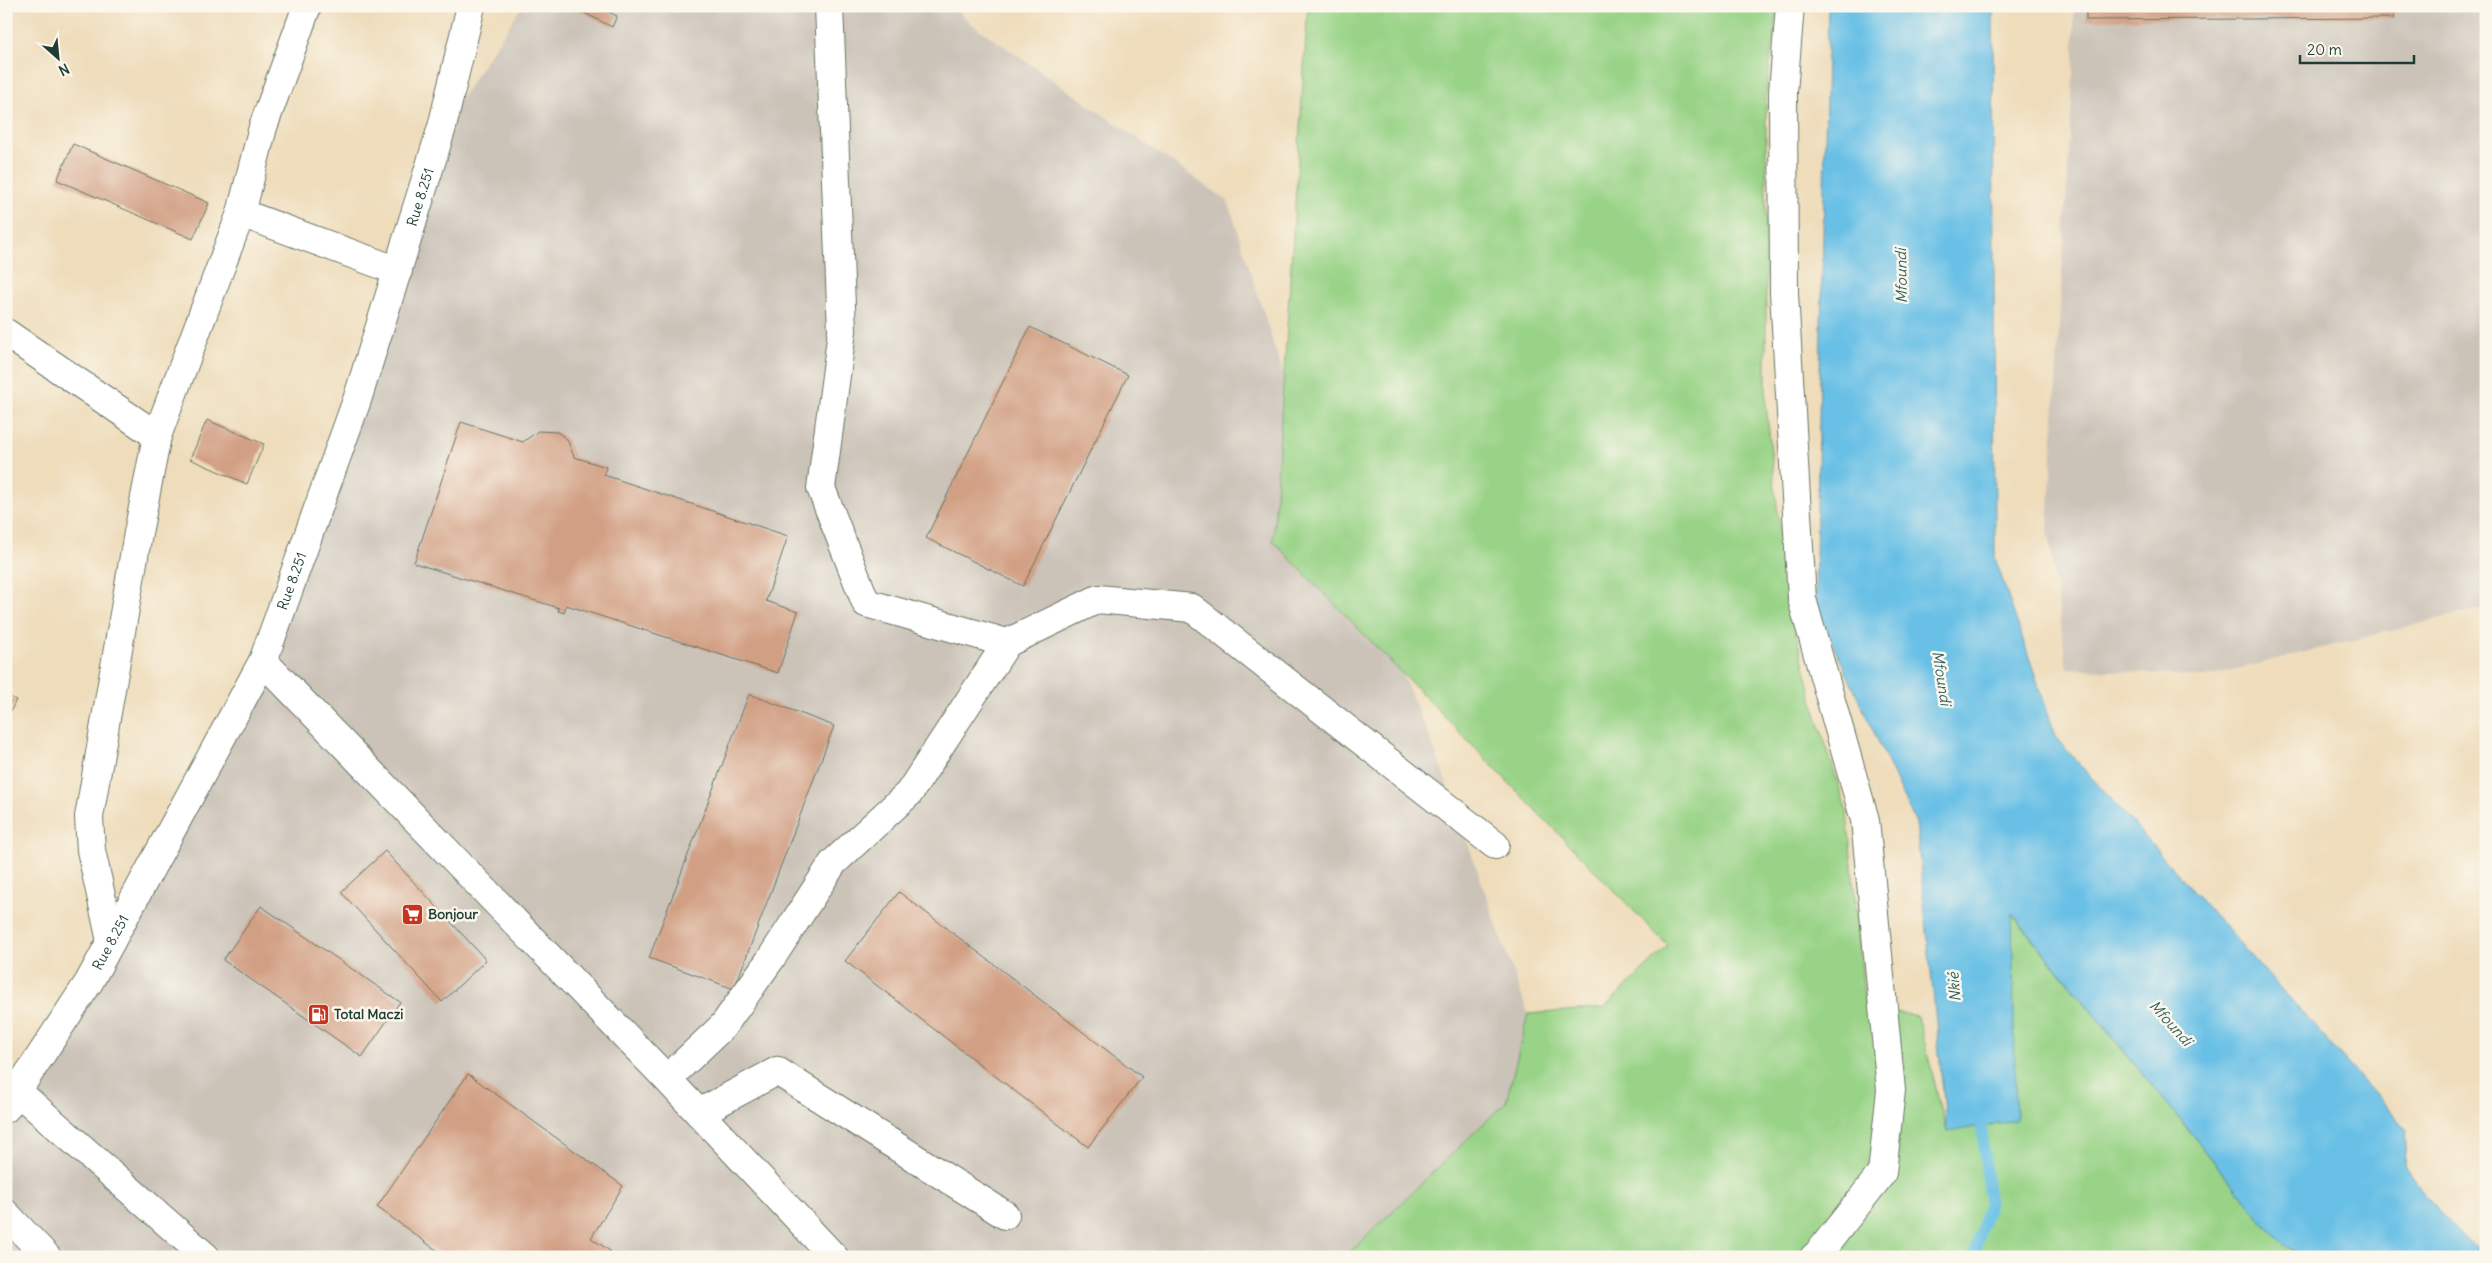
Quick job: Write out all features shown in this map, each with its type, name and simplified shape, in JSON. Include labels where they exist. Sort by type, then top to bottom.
[{"type":"main road","points":[[111,941],[91,850],[89,817],[138,533],[157,436],[241,214],[264,127],[308,6]]},
{"type":"main road","name":"Rue 8.251","points":[[12,1099],[89,982],[263,661],[357,400],[398,271],[442,127],[471,6]]},
{"type":"main road","points":[[830,6],[842,332],[821,488],[866,603],[1007,643]]},
{"type":"main road","points":[[1790,6],[1782,92],[1784,293],[1802,599],[1865,820],[1891,1090],[1882,1173],[1814,1257]]},
{"type":"main road","points":[[241,214],[398,271]]},
{"type":"main road","points":[[6,333],[157,436]]},
{"type":"main road","points":[[667,1079],[723,1026],[770,960],[832,863],[909,793],[1007,643],[1098,599],[1192,608],[1495,845]]},
{"type":"main road","points":[[263,661],[667,1079],[834,1257]]},
{"type":"main road","points":[[699,1113],[778,1072],[1005,1215]]},
{"type":"main road","points":[[12,1099],[206,1257]]},
{"type":"main road","points":[[6,1214],[47,1257]]},
{"type":"shaded area","points":[[522,6],[954,6],[969,22],[1228,201],[1316,478],[1433,745],[1528,1014],[1468,1257],[6,1257],[6,1108],[263,661],[442,127]]},
{"type":"shaded area","points":[[2074,6],[2486,6],[2486,607],[2205,677],[2067,668],[2048,528],[2074,61]]},
{"type":"green space","points":[[1308,6],[1778,6],[1766,94],[1766,405],[1787,598],[1817,717],[1847,812],[1865,1007],[1918,1016],[1947,1132],[2011,913],[2273,1234],[2301,1257],[1345,1257],[1506,1102],[1528,1014],[1604,1008],[1668,946],[1273,541]]},
{"type":"water","name":"Mfoundi","points":[[1828,6],[1993,6],[1995,558],[2057,739],[2407,1130],[2404,1164],[2441,1215],[2485,1257],[2301,1257],[2273,1234],[2012,913],[2016,1120],[1947,1132],[1916,823],[1815,605]]},
{"type":"building","points":[[571,6],[607,6],[605,10],[617,16],[612,27]]},
{"type":"building","points":[[2086,6],[2394,6],[2394,18],[2086,20]]},
{"type":"building","points":[[73,144],[209,203],[193,239],[57,180]]},
{"type":"building","points":[[1030,327],[1128,375],[1023,586],[926,538]]},
{"type":"building","points":[[207,420],[264,444],[247,484],[190,459]]},
{"type":"building","points":[[461,422],[523,442],[538,431],[557,432],[567,439],[574,457],[606,467],[604,475],[788,536],[766,601],[798,612],[778,673],[566,605],[564,613],[558,611],[559,608],[414,563]]},
{"type":"building","points":[[749,694],[834,726],[734,989],[649,958]]},
{"type":"building","points":[[6,695],[16,700],[6,721]]},
{"type":"building","points":[[385,851],[486,960],[442,1002],[341,892]]},
{"type":"building","points":[[899,892],[1142,1077],[1088,1147],[845,961]]},
{"type":"building","points":[[261,906],[400,1002],[362,1057],[223,960]]},
{"type":"building","points":[[468,1074],[623,1186],[591,1238],[610,1251],[606,1257],[446,1257],[377,1207]]},
{"type":"waterway","name":"Nkié","points":[[1973,1257],[1989,1203],[1980,1111]]},
{"type":"place","name":"Bonjour","points":[[412,914]]},
{"type":"place","name":"Total Maczi","points":[[318,1014]]}]
